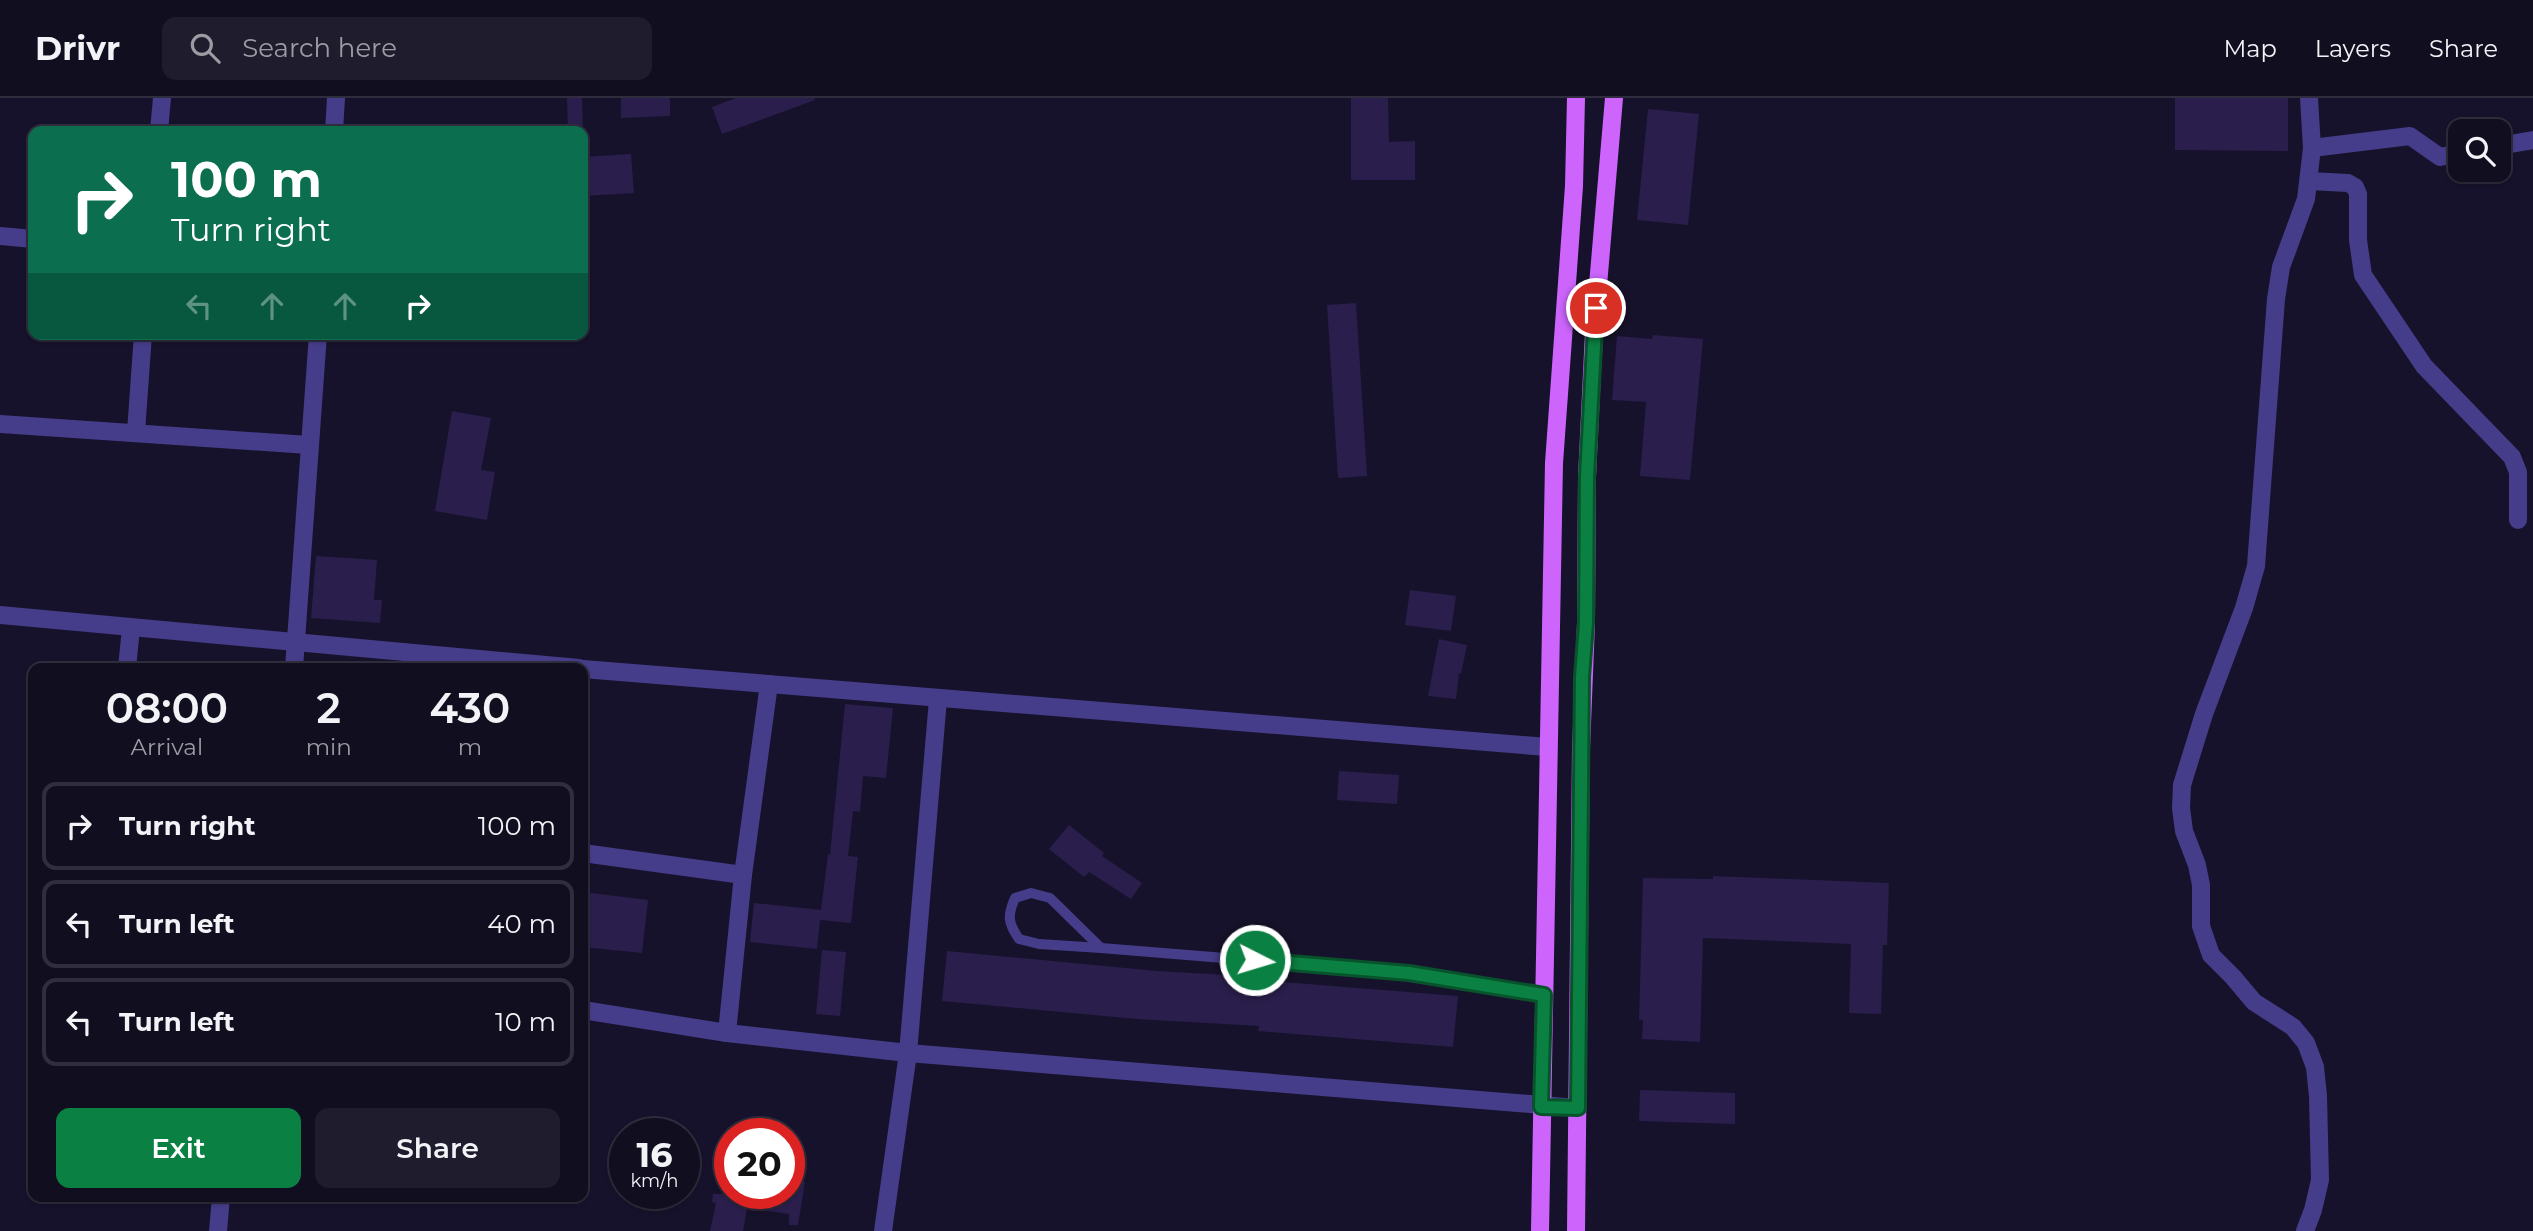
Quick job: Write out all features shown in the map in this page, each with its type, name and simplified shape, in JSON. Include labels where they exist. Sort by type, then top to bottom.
[{"type":"main road","points":[[1540,1231],[1554,463],[1574,186],[1576,98]]},
{"type":"main road","points":[[1576,1231],[1587,477],[1594,332],[1614,98]]},
{"type":"main road","points":[[1551,676],[1582,677]]},
{"type":"street","points":[[159,126],[162,98]]},
{"type":"street","points":[[334,126],[336,98]]},
{"type":"street","points":[[2305,1231],[2313,1210],[2319,1180],[2315,1068],[2306,1042],[2293,1027],[2254,1002],[2211,955],[2202,926],[2201,885],[2197,864],[2183,831],[2181,808],[2182,785],[2200,726],[2241,618],[2256,566],[2276,299],[2281,267],[2306,199],[2309,181],[2312,148],[2309,98]]},
{"type":"street","points":[[2312,148],[2410,136],[2440,157],[2448,155]]},
{"type":"street","points":[[2511,144],[2533,140]]},
{"type":"street","points":[[2309,181],[2348,183],[2355,187],[2358,194],[2358,240],[2363,275],[2424,366],[2512,457],[2518,472],[2518,520]]},
{"type":"street","points":[[0,236],[28,239]]},
{"type":"street","points":[[136,432],[144,340]]},
{"type":"street","points":[[294,663],[318,340]]},
{"type":"street","points":[[0,424],[309,445]]},
{"type":"street","points":[[0,615],[468,663]]},
{"type":"street","points":[[128,663],[131,628]]},
{"type":"street","points":[[588,670],[1548,747]]},
{"type":"street","points":[[727,1033],[743,875],[769,684]]},
{"type":"street","points":[[883,1231],[908,1053],[938,699]]},
{"type":"street","points":[[588,854],[743,875]]},
{"type":"street","points":[[588,1011],[727,1033],[908,1053],[1578,1108]]},
{"type":"street","points":[[218,1231],[221,1202]]},
{"type":"lane","points":[[1101,948],[1050,898],[1031,892],[1015,898],[1008,914],[1010,926],[1019,939],[1039,944],[1409,973],[1544,995]]},
{"type":"building","points":[[567,98],[582,98],[583,126],[568,126]]},
{"type":"building","points":[[621,98],[670,98],[670,116],[621,118]]},
{"type":"building","points":[[736,98],[815,100],[722,134],[712,107]]},
{"type":"building","points":[[1351,98],[1388,98],[1389,142],[1415,141],[1415,180],[1351,180]]},
{"type":"building","points":[[2175,98],[2288,98],[2288,151],[2175,150]]},
{"type":"building","points":[[1648,109],[1699,114],[1688,225],[1637,220]]},
{"type":"building","points":[[631,154],[634,193],[588,196],[588,157]]},
{"type":"building","points":[[1356,303],[1367,476],[1338,478],[1327,305]]},
{"type":"building","points":[[1653,335],[1703,339],[1690,480],[1640,476],[1646,402],[1612,400],[1617,336],[1652,339]]},
{"type":"building","points":[[452,411],[491,418],[481,470],[495,472],[487,520],[435,511]]},
{"type":"building","points":[[316,556],[377,560],[374,600],[382,600],[380,623],[311,618]]},
{"type":"building","points":[[1410,590],[1456,596],[1451,631],[1405,625]]},
{"type":"building","points":[[1439,639],[1467,645],[1461,674],[1459,673],[1456,699],[1428,696]]},
{"type":"building","points":[[845,704],[893,708],[886,778],[863,776],[860,812],[853,811],[848,856],[858,857],[851,923],[820,920],[817,949],[750,942],[754,903],[821,910],[828,854],[830,855]]},
{"type":"building","points":[[1339,771],[1399,775],[1397,804],[1337,800]]},
{"type":"building","points":[[1069,825],[1104,853],[1102,856],[1142,883],[1131,899],[1089,872],[1084,877],[1049,849]]},
{"type":"building","points":[[1713,876],[1889,883],[1887,945],[1883,945],[1881,1014],[1849,1013],[1851,944],[1703,938],[1700,1042],[1642,1039],[1643,1020],[1639,1020],[1643,878],[1713,879]]},
{"type":"building","points":[[588,893],[648,900],[642,953],[588,948]]},
{"type":"building","points":[[822,950],[846,952],[840,1016],[816,1014]]},
{"type":"building","points":[[947,951],[1458,996],[1453,1047],[1258,1031],[1259,1026],[1137,1019],[942,1001]]},
{"type":"building","points":[[1640,1090],[1735,1093],[1735,1124],[1639,1121]]},
{"type":"building","points":[[715,1209],[747,1209],[743,1231],[710,1231]]},
{"type":"building","points":[[754,1209],[801,1209],[798,1225],[789,1225],[789,1214]]},
{"type":"route","points":[[1255,960],[1409,973],[1544,995],[1541,1107],[1578,1108],[1582,677],[1586,623],[1587,477],[1596,308]]}]
